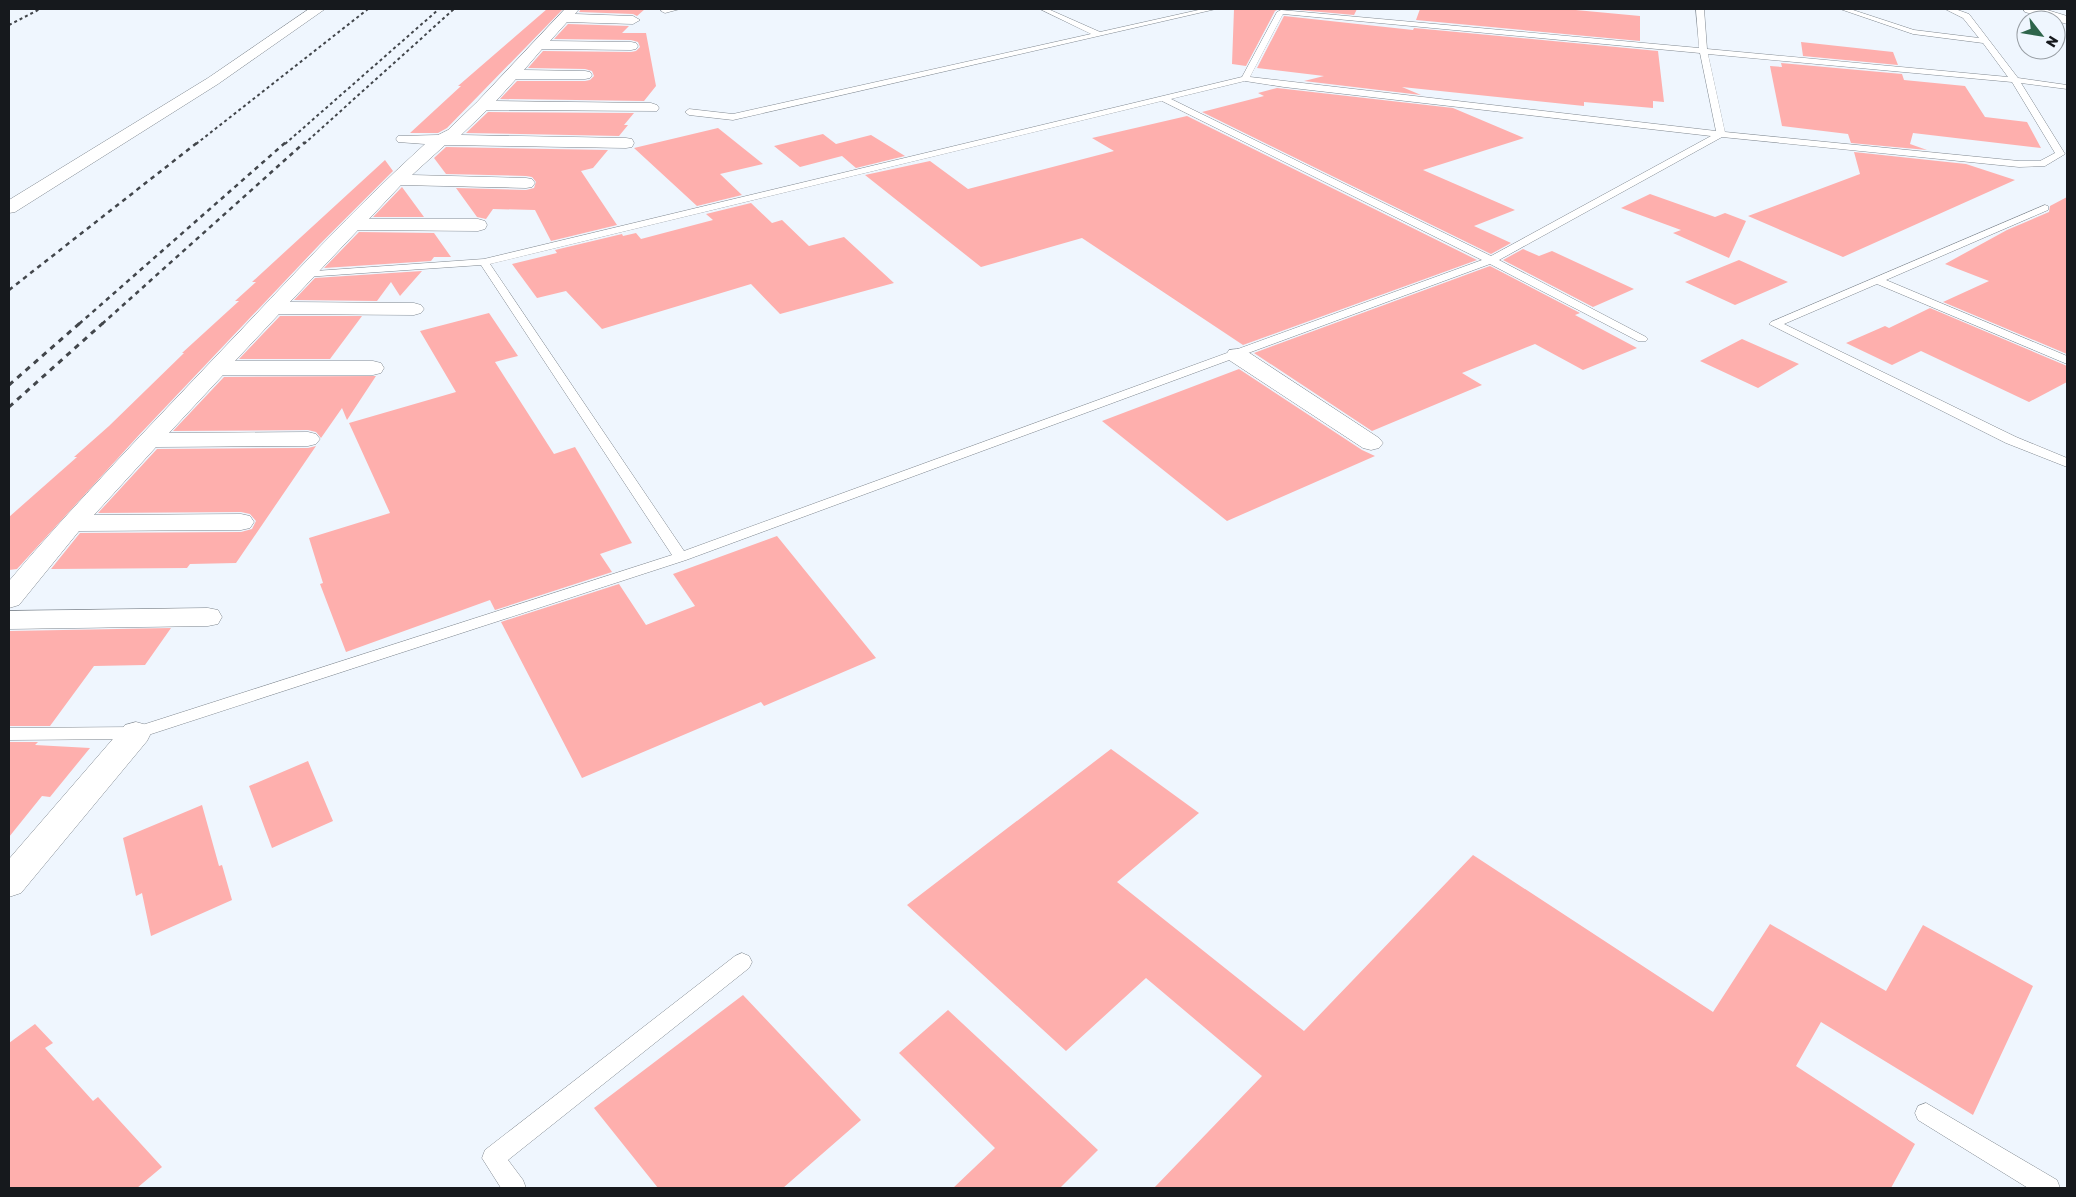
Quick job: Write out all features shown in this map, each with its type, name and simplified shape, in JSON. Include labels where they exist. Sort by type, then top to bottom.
[{"type":"street","points":[[9,208],[213,81],[318,9]]},
{"type":"street","points":[[2030,9],[2067,20]]},
{"type":"street","points":[[9,599],[72,522],[305,274],[396,180],[440,140],[454,133],[483,105],[568,14],[633,20]]},
{"type":"street","points":[[538,45],[631,46]]},
{"type":"street","points":[[512,74],[585,75]]},
{"type":"street","points":[[483,105],[651,108]]},
{"type":"street","points":[[404,140],[626,143]]},
{"type":"street","points":[[396,180],[526,183]]},
{"type":"street","points":[[354,224],[478,225]]},
{"type":"street","points":[[273,308],[414,309]]},
{"type":"street","points":[[1236,355],[1371,443]]},
{"type":"street","points":[[218,368],[373,368]]},
{"type":"street","points":[[150,440],[308,439]]},
{"type":"street","points":[[72,522],[242,522]]},
{"type":"street","points":[[9,620],[208,616]]},
{"type":"street","points":[[9,883],[136,733]]},
{"type":"lane","points":[[665,11],[676,9]]},
{"type":"lane","points":[[1043,9],[1098,34]]},
{"type":"lane","points":[[689,112],[733,117],[1212,9]]},
{"type":"lane","points":[[1700,9],[1703,51],[1721,134]]},
{"type":"lane","points":[[1844,9],[1913,32],[1984,41]]},
{"type":"lane","points":[[305,274],[484,262],[1245,79],[1721,134],[2018,164],[2042,164],[2060,154],[2015,80],[1966,16],[1949,9]]},
{"type":"lane","points":[[1245,79],[1281,12],[2015,80],[2067,87]]},
{"type":"lane","points":[[1162,98],[1491,260],[1642,339]]},
{"type":"lane","points":[[9,734],[136,733],[681,557],[1491,260],[1721,134]]},
{"type":"lane","points":[[2045,208],[1775,324],[2011,440],[2067,463]]},
{"type":"lane","points":[[484,262],[681,557]]},
{"type":"lane","points":[[1877,280],[2067,360]]},
{"type":"lane","points":[[515,1188],[493,1158],[742,962]]},
{"type":"lane","points":[[1926,1113],[2049,1188]]},
{"type":"building","points":[[547,9],[563,9],[447,128],[438,133],[410,133],[461,86],[458,86]]},
{"type":"building","points":[[581,9],[645,9],[637,16],[633,14],[579,12]]},
{"type":"building","points":[[1234,9],[1279,9],[1275,11],[1246,66],[1232,64]]},
{"type":"building","points":[[1288,9],[1357,9],[1354,15]]},
{"type":"building","points":[[1420,9],[1565,9],[1640,16],[1640,41],[1416,20]]},
{"type":"building","points":[[1284,16],[1413,30],[1414,28],[1658,51],[1664,102],[1653,101],[1653,108],[1584,102],[1584,106],[1402,87],[1421,95],[1304,81],[1324,76],[1257,68]]},
{"type":"building","points":[[568,24],[629,26],[622,33],[646,33],[656,86],[644,101],[500,99],[517,81],[585,81],[590,80],[594,76],[592,71],[585,69],[528,68],[543,51],[631,52],[636,51],[640,47],[638,42],[631,40],[554,39]]},
{"type":"building","points":[[1801,42],[1893,52],[1898,65],[1803,56]]},
{"type":"building","points":[[1781,63],[1902,74],[1904,80],[1965,86],[1985,117],[2027,122],[2041,148],[1913,133],[1910,144],[1927,150],[1851,143],[1848,134],[1782,126],[1770,66],[1782,67]]},
{"type":"building","points":[[1277,88],[1453,108],[1524,138],[1423,170],[1515,210],[1474,226],[1511,243],[1491,254],[1202,112],[1264,96],[1258,93]]},
{"type":"building","points":[[488,112],[634,113],[624,125],[628,125],[619,136],[466,133]]},
{"type":"building","points":[[1187,116],[1477,260],[1243,345],[1082,238],[981,267],[865,175],[930,161],[968,189],[1114,151],[1092,138]]},
{"type":"building","points":[[718,128],[763,164],[720,174],[742,195],[697,206],[634,148]]},
{"type":"building","points":[[823,134],[836,144],[871,135],[905,156],[856,168],[842,156],[800,167],[774,146]]},
{"type":"building","points":[[446,147],[608,150],[593,168],[581,171],[617,225],[551,241],[535,210],[493,209],[486,219],[477,217],[456,188],[526,190],[534,188],[536,182],[532,177],[526,176],[446,174],[434,158]]},
{"type":"building","points":[[1854,152],[1966,164],[2015,180],[1843,257],[1748,216],[1860,174]]},
{"type":"building","points":[[385,160],[393,171],[320,244],[139,435],[17,569],[9,570],[9,517],[77,457],[74,457],[109,426],[184,353],[182,353],[239,301],[235,301],[256,282],[252,282]]},
{"type":"building","points":[[402,187],[424,217],[373,217]]},
{"type":"building","points":[[1650,194],[1715,217],[1725,213],[1746,221],[1729,258],[1673,233],[1681,230],[1621,208]]},
{"type":"building","points":[[2067,197],[2067,354],[1943,302],[1989,281],[1945,264],[2007,230],[2049,212],[2050,206]]},
{"type":"building","points":[[751,203],[772,223],[782,220],[809,246],[844,237],[894,283],[780,314],[751,284],[602,329],[566,291],[537,298],[512,264],[557,253],[555,250],[622,234],[623,236],[636,233],[641,239],[713,220],[706,214]]},
{"type":"building","points":[[359,232],[434,233],[451,257],[434,257],[431,261],[324,268]]},
{"type":"building","points":[[1523,249],[1539,256],[1552,251],[1634,289],[1593,307],[1503,260]]},
{"type":"building","points":[[1739,260],[1788,282],[1735,305],[1685,282]]},
{"type":"building","points":[[1490,266],[1580,313],[1575,315],[1637,348],[1583,370],[1535,344],[1462,373],[1482,385],[1372,431],[1254,353]]},
{"type":"building","points":[[422,271],[400,296],[391,282],[377,301],[294,300],[315,278]]},
{"type":"building","points":[[1930,308],[2067,366],[2067,382],[2029,402],[1921,351],[1892,365],[1846,343],[1885,326],[1889,328]]},
{"type":"building","points":[[489,313],[518,356],[495,362],[554,454],[575,447],[632,543],[600,554],[612,572],[495,610],[490,600],[346,652],[320,584],[323,583],[309,538],[390,513],[349,423],[456,392],[420,331]]},
{"type":"building","points":[[280,316],[362,316],[330,359],[239,359]]},
{"type":"building","points":[[1742,339],[1799,364],[1758,388],[1700,361]]},
{"type":"building","points":[[1239,369],[1362,450],[1375,456],[1227,521],[1102,421]]},
{"type":"building","points":[[376,376],[347,420],[342,408],[321,438],[316,432],[308,430],[173,431],[224,377]]},
{"type":"building","points":[[316,446],[236,563],[190,564],[187,568],[51,569],[80,533],[241,532],[252,529],[256,521],[250,514],[241,512],[98,513],[157,449],[308,448]]},
{"type":"building","points":[[777,536],[876,658],[764,706],[761,702],[582,778],[501,622],[619,584],[646,625],[695,606],[673,574]]},
{"type":"building","points":[[171,628],[145,665],[94,666],[50,726],[9,726],[9,631]]},
{"type":"building","points":[[9,742],[38,742],[35,745],[90,748],[50,797],[42,796],[9,837]]},
{"type":"building","points":[[1111,749],[1199,813],[1117,882],[1304,1031],[1473,855],[1713,1012],[1770,924],[1886,991],[1923,925],[2033,986],[1973,1115],[1821,1022],[1796,1066],[1915,1144],[1891,1188],[1154,1188],[1262,1076],[1146,978],[1066,1051],[907,905]]},
{"type":"building","points":[[308,761],[333,821],[272,848],[249,786]]},
{"type":"building","points":[[202,805],[219,866],[222,865],[232,900],[151,936],[142,893],[136,896],[123,838]]},
{"type":"building","points":[[743,995],[861,1120],[783,1188],[658,1188],[594,1108]]},
{"type":"building","points":[[948,1010],[1098,1150],[1060,1188],[953,1188],[995,1148],[899,1053]]},
{"type":"building","points":[[35,1024],[53,1043],[45,1048],[93,1101],[98,1097],[162,1167],[137,1188],[9,1188],[9,1043]]},
{"type":"railway","points":[[9,25],[40,9]]},
{"type":"railway","points":[[196,144],[368,9]]},
{"type":"railway","points":[[285,144],[439,9]]},
{"type":"railway","points":[[304,144],[454,9]]},
{"type":"railway","points":[[9,290],[198,142]]},
{"type":"railway","points":[[79,324],[286,142]]},
{"type":"railway","points":[[102,324],[305,142]]},
{"type":"railway","points":[[9,385],[80,323]]},
{"type":"railway","points":[[9,407],[103,323]]}]
